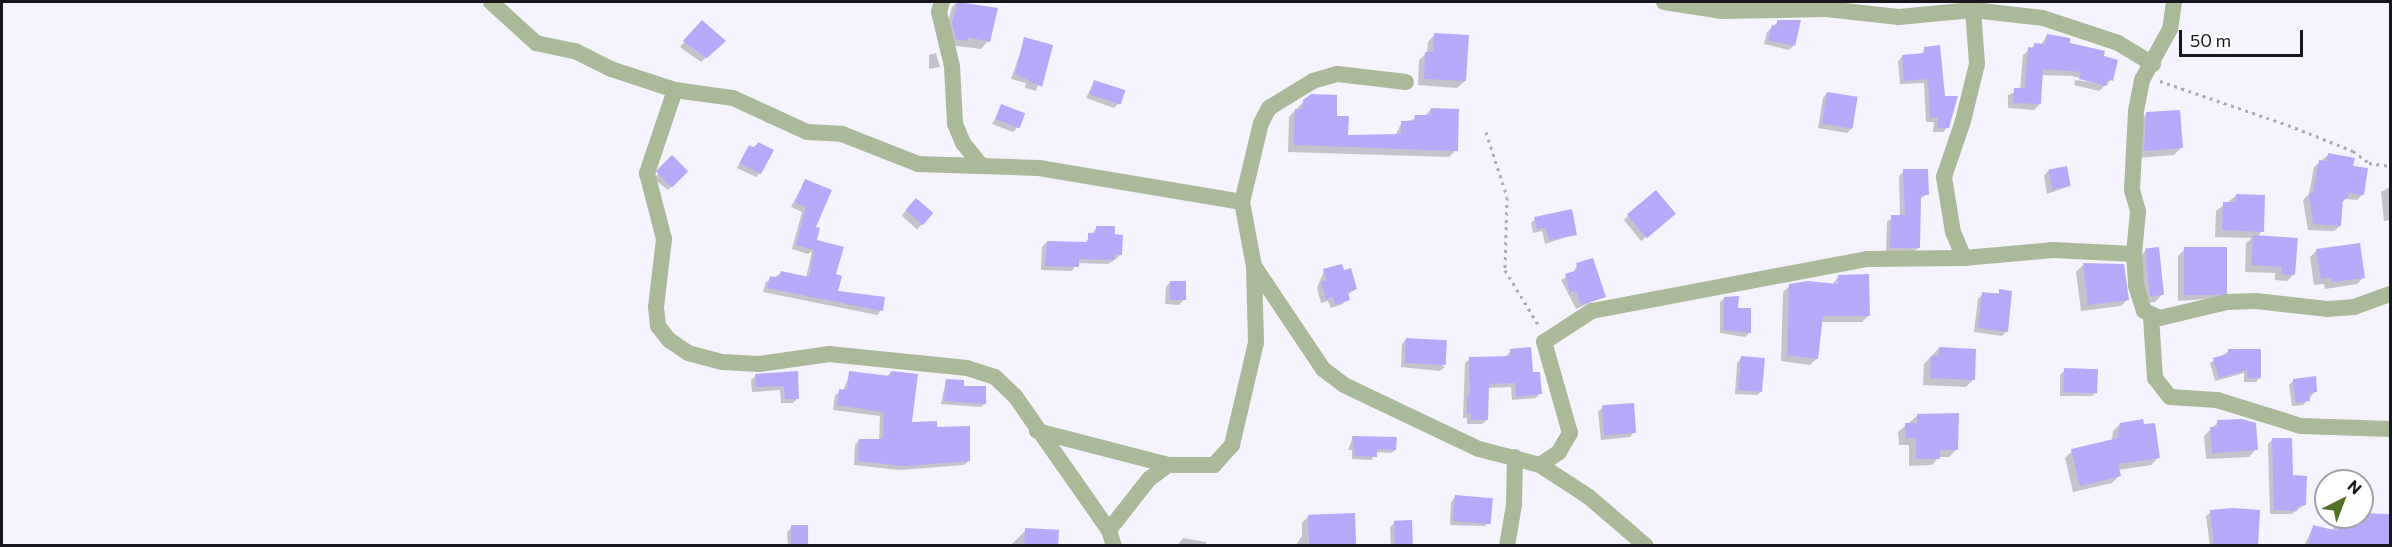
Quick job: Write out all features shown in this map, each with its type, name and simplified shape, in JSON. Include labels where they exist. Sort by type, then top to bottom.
[{"type":"street","points":[[491,2],[536,43],[575,51],[612,69],[675,90],[733,98],[807,132],[842,134],[918,164],[1039,168],[1242,202]]},
{"type":"street","points":[[942,2],[939,12],[952,66],[955,124],[963,143],[981,165]]},
{"type":"street","points":[[1664,2],[1722,11],[1826,9],[1899,17],[1973,10],[2043,18],[2118,44],[2149,69]]},
{"type":"street","points":[[2174,2],[2170,29],[2149,69],[2136,111],[2134,254],[2136,286],[2144,311],[2151,317],[2155,378],[2170,397],[2217,400],[2301,426],[2391,429]]},
{"type":"street","points":[[1964,258],[1953,232],[1944,177],[1964,121],[1977,64],[1973,10]]},
{"type":"street","points":[[1037,430],[1168,465],[1214,465],[1232,445],[1256,343],[1254,266],[1242,202],[1261,123],[1269,108],[1313,81],[1337,74],[1406,82]]},
{"type":"street","points":[[675,90],[647,173],[664,239],[656,308],[658,326],[669,340],[688,353],[722,362],[759,364],[829,354],[967,368],[995,377],[1006,386],[1111,538],[1149,479],[1168,465]]},
{"type":"street","points":[[1539,465],[1559,452],[1570,433],[1544,352],[1545,339],[1592,311],[1867,260],[1964,258],[2053,249],[2134,254]]},
{"type":"street","points":[[1254,266],[1323,369],[1344,385],[1479,449],[1539,465],[1589,497],[1646,546]]},
{"type":"street","points":[[2151,317],[2227,302],[2327,309],[2354,307],[2391,294]]},
{"type":"street","points":[[1507,546],[1514,505],[1515,457]]},
{"type":"path","points":[[2149,69],[2353,151],[2369,162],[2391,166]]},
{"type":"path","points":[[1486,132],[1507,197],[1505,270],[1545,339]]},
{"type":"building","points":[[958,2],[998,8],[990,42],[968,37],[967,41],[956,39],[952,23]]},
{"type":"building","points":[[702,20],[726,41],[707,58],[683,41]]},
{"type":"building","points":[[1777,20],[1801,20],[1795,46],[1768,40],[1772,25],[1777,26]]},
{"type":"building","points":[[1434,33],[1469,35],[1466,81],[1424,79],[1425,52],[1433,52]]},
{"type":"building","points":[[2047,34],[2070,38],[2070,43],[2105,51],[2104,56],[2118,60],[2113,81],[2108,79],[2107,86],[2079,79],[2081,72],[2043,69],[2041,104],[2013,103],[2014,88],[2025,88],[2028,47],[2034,48],[2034,43],[2046,44]]},
{"type":"building","points":[[1024,37],[1053,45],[1042,87],[1015,74]]},
{"type":"building","points":[[1940,45],[1945,96],[1958,96],[1949,128],[1937,128],[1938,118],[1930,118],[1928,79],[1904,81],[1902,55],[1925,53],[1924,47]]},
{"type":"building","points":[[1094,80],[1125,90],[1121,104],[1089,94]]},
{"type":"building","points":[[1827,92],[1858,97],[1853,128],[1822,124]]},
{"type":"building","points":[[1311,94],[1337,95],[1337,116],[1349,116],[1348,135],[1401,134],[1401,121],[1414,121],[1415,115],[1430,115],[1431,108],[1459,109],[1458,151],[1294,145],[1295,109],[1302,109],[1303,100]]},
{"type":"building","points":[[1001,104],[1025,113],[1020,128],[995,119]]},
{"type":"building","points":[[2180,110],[2183,148],[2144,151],[2146,112]]},
{"type":"building","points":[[758,142],[774,150],[761,174],[740,163],[749,145],[755,148]]},
{"type":"building","points":[[2328,153],[2355,158],[2353,166],[2368,168],[2364,195],[2349,193],[2347,199],[2343,198],[2341,226],[2313,224],[2309,193],[2313,193],[2319,160],[2327,161]]},
{"type":"building","points":[[672,155],[688,171],[672,188],[656,171]]},
{"type":"building","points":[[2067,166],[2071,186],[2052,189],[2048,170]]},
{"type":"building","points":[[1903,169],[1928,169],[1929,195],[1921,195],[1920,248],[1890,248],[1891,215],[1905,215]]},
{"type":"building","points":[[805,179],[832,190],[816,227],[820,228],[817,240],[844,247],[836,274],[842,276],[838,291],[885,297],[883,311],[767,288],[770,276],[779,278],[781,271],[809,277],[815,246],[814,250],[796,245],[806,207],[795,202]]},
{"type":"building","points":[[1656,190],[1676,214],[1647,238],[1627,214]]},
{"type":"building","points":[[2236,194],[2265,195],[2264,232],[2222,230],[2223,202],[2236,202]]},
{"type":"building","points":[[916,198],[933,213],[923,225],[906,210]]},
{"type":"building","points":[[1572,209],[1577,235],[1549,240],[1546,228],[1537,229],[1534,217]]},
{"type":"building","points":[[1096,226],[1115,226],[1115,234],[1123,235],[1122,255],[1114,254],[1114,260],[1079,259],[1079,267],[1045,266],[1047,241],[1088,242],[1088,233],[1096,233]]},
{"type":"building","points":[[2253,235],[2298,238],[2295,275],[2281,274],[2282,267],[2251,265]]},
{"type":"building","points":[[2360,243],[2365,278],[2332,282],[2331,278],[2321,279],[2316,249]]},
{"type":"building","points":[[2159,247],[2164,295],[2150,296],[2145,248]]},
{"type":"building","points":[[2184,247],[2227,247],[2227,295],[2184,295]]},
{"type":"building","points":[[1593,258],[1606,297],[1581,305],[1576,291],[1570,292],[1565,274],[1578,270],[1576,263]]},
{"type":"building","points":[[2083,263],[2124,264],[2129,300],[2088,305]]},
{"type":"building","points":[[1342,264],[1344,270],[1351,268],[1357,289],[1348,292],[1350,300],[1335,305],[1333,297],[1326,299],[1321,282],[1327,280],[1323,269]]},
{"type":"building","points":[[1869,274],[1870,316],[1823,316],[1818,359],[1787,355],[1789,284],[1808,281],[1838,284],[1838,275]]},
{"type":"building","points":[[1170,281],[1186,281],[1186,300],[1170,300]]},
{"type":"building","points":[[1999,289],[2012,291],[2008,332],[1978,328],[1982,292],[1999,294]]},
{"type":"building","points":[[1739,296],[1738,308],[1751,308],[1751,333],[1723,330],[1724,297]]},
{"type":"building","points":[[1406,338],[1447,340],[1446,365],[1405,363]]},
{"type":"building","points":[[1531,347],[1533,372],[1540,372],[1542,394],[1516,397],[1515,383],[1489,384],[1488,420],[1471,420],[1471,414],[1467,414],[1467,395],[1470,395],[1469,357],[1511,356],[1510,349]]},
{"type":"building","points":[[1939,347],[1976,349],[1975,380],[1930,378],[1931,356],[1939,356]]},
{"type":"building","points":[[2228,349],[2261,349],[2261,378],[2247,378],[2247,370],[2219,378],[2213,358],[2228,354]]},
{"type":"building","points":[[1741,356],[1765,358],[1762,392],[1738,390]]},
{"type":"building","points":[[2064,368],[2098,369],[2097,393],[2063,392]]},
{"type":"building","points":[[798,371],[799,399],[785,399],[784,386],[756,387],[755,374]]},
{"type":"building","points":[[849,371],[890,376],[891,371],[918,374],[912,422],[937,421],[937,427],[970,426],[970,461],[905,466],[858,461],[859,439],[883,439],[884,412],[837,405],[839,389],[847,390]]},
{"type":"building","points":[[2316,376],[2317,392],[2309,393],[2310,401],[2296,403],[2293,379]]},
{"type":"building","points":[[946,379],[964,380],[964,386],[986,386],[986,404],[944,401]]},
{"type":"building","points":[[1634,403],[1636,433],[1604,435],[1602,405]]},
{"type":"building","points":[[1959,413],[1958,450],[1940,450],[1940,459],[1916,459],[1916,438],[1906,438],[1905,423],[1917,423],[1917,414]]},
{"type":"building","points":[[2143,419],[2144,424],[2155,423],[2160,458],[2118,464],[2121,476],[2080,486],[2071,449],[2118,438],[2120,423]]},
{"type":"building","points":[[2242,419],[2256,423],[2258,450],[2212,453],[2210,427],[2218,427],[2217,420]]},
{"type":"building","points":[[1352,436],[1397,437],[1396,450],[1377,449],[1377,457],[1355,456]]},
{"type":"building","points":[[2272,438],[2292,438],[2293,475],[2307,476],[2306,505],[2297,507],[2297,511],[2274,510]]},
{"type":"building","points":[[1455,495],[1493,498],[1491,524],[1453,521]]},
{"type":"building","points":[[2233,508],[2260,510],[2258,546],[2214,546],[2210,510]]},
{"type":"building","points":[[1355,513],[1356,546],[1309,546],[1308,515]]},
{"type":"building","points":[[2374,513],[2389,514],[2389,544],[2308,546],[2313,525],[2314,529],[2338,531],[2338,529],[2374,529]]},
{"type":"building","points":[[1412,520],[1413,546],[1395,546],[1394,521]]},
{"type":"building","points":[[791,525],[808,525],[808,546],[791,546]]},
{"type":"building","points":[[1025,528],[1059,530],[1058,546],[1024,546]]}]
